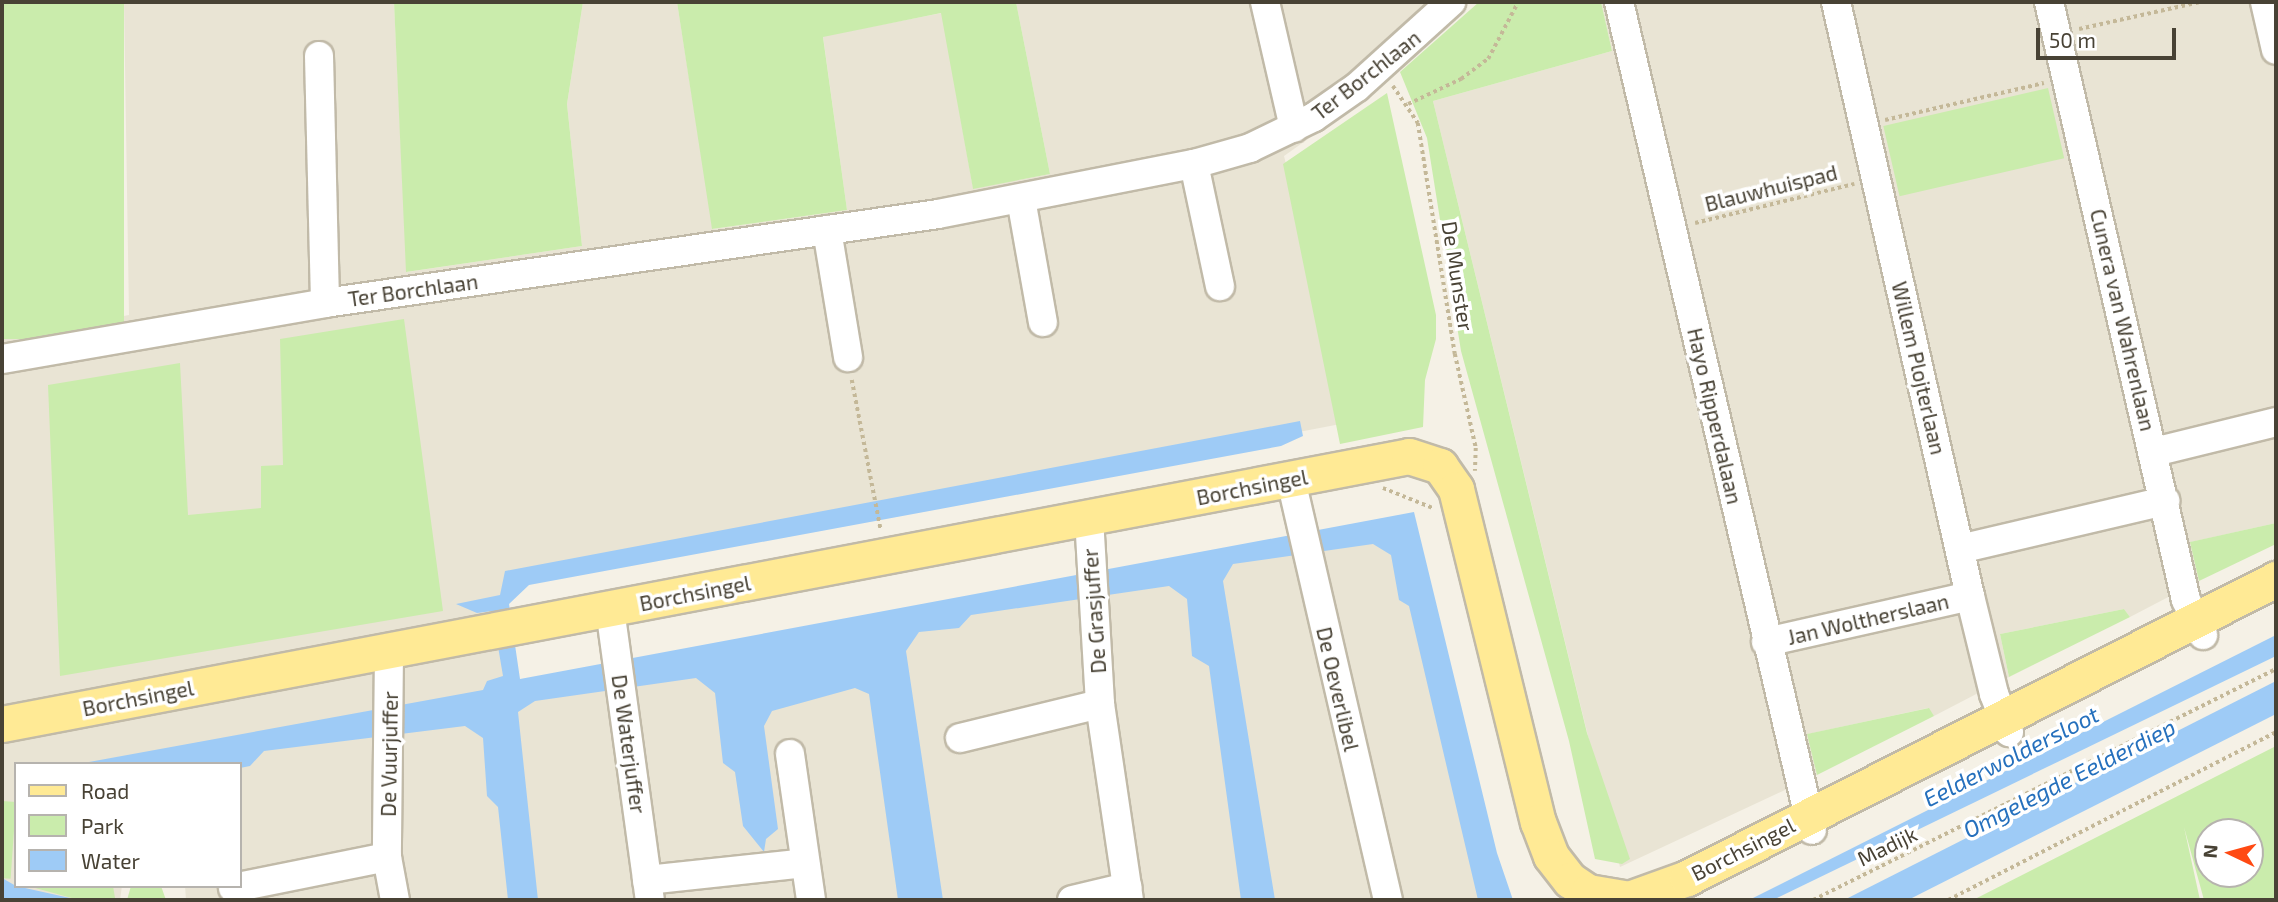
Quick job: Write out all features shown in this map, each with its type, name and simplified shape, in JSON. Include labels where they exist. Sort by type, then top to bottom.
[{"type":"main road","name":"Borchsingel","points":[[2,724],[1388,461],[1426,459],[1440,466],[1456,489],[1538,822],[1551,856],[1570,880],[1588,892],[1612,900],[1637,896],[1687,878],[1809,823],[2199,628],[2276,598]]},
{"type":"main road","points":[[1388,461],[1427,477],[1440,500],[1525,848],[1541,880],[1562,900]]},
{"type":"main road","name":"Borchsingel","points":[[2199,628],[2276,579]]},
{"type":"main road","name":"Borchsingel","points":[[1680,900],[1809,823]]},
{"type":"street","points":[[1265,2],[1294,128]]},
{"type":"street","name":"Ter Borchlaan","points":[[2,359],[325,303],[1021,199],[1194,164],[1250,148],[1294,128],[1334,104],[1379,68],[1451,2]]},
{"type":"street","name":"Hayo Ripperdalaan","points":[[1619,2],[1809,823]]},
{"type":"street","name":"Willem Plojterlaan","points":[[1836,2],[1970,596],[2006,724]]},
{"type":"street","name":"Cunera van Wahrenlaan","points":[[2049,2],[2165,501],[2199,628]]},
{"type":"street","points":[[2265,2],[2276,50]]},
{"type":"street","points":[[319,56],[325,303]]},
{"type":"street","points":[[1194,164],[1220,286]]},
{"type":"street","points":[[1021,199],[1043,322]]},
{"type":"street","points":[[827,230],[848,357]]},
{"type":"street","points":[[2154,452],[2276,422]]},
{"type":"street","name":"De Oeverlibel","points":[[1291,480],[1381,899]]},
{"type":"street","points":[[1960,549],[2165,501]]},
{"type":"street","name":"De Grasjuffer","points":[[1072,900],[1128,893],[1100,704],[1089,518]]},
{"type":"street","name":"Jan Woltherslaan","points":[[1766,642],[1970,596]]},
{"type":"street","name":"De Waterjuffer","points":[[610,609],[649,890],[805,863]]},
{"type":"street","name":"De Vuurjuffer","points":[[389,651],[391,746],[387,858],[395,900]]},
{"type":"street","name":"De Grasjuffer","points":[[960,738],[1100,704]]},
{"type":"street","points":[[790,754],[811,900]]},
{"type":"street","points":[[242,886],[387,858]]},
{"type":"path","points":[[1408,104],[1461,79],[1488,59],[1518,2]]},
{"type":"path","points":[[2057,35],[2200,2]]},
{"type":"path","name":"De Munster","points":[[1379,68],[1408,104],[1418,123],[1455,354],[1476,447],[1475,476]]},
{"type":"path","points":[[1864,125],[2067,78]]},
{"type":"path","name":"Blauwhuispad","points":[[1672,228],[1877,179]]},
{"type":"path","points":[[848,357],[882,538]]},
{"type":"path","name":"Madijk","points":[[1813,900],[2276,669]]},
{"type":"path","points":[[1948,900],[2276,732]]},
{"type":"shaded area","points":[[124,2],[394,2],[407,272],[582,246],[567,104],[583,2],[677,2],[713,229],[847,210],[823,36],[942,13],[973,188],[1050,174],[1016,2],[1466,2],[1363,100],[1284,156],[1351,422],[523,580],[500,603],[513,694],[1402,523],[1501,900],[186,900],[185,888],[242,888],[242,762],[14,762],[14,888],[122,888],[120,900],[2,897],[2,339],[129,315]]},
{"type":"shaded area","points":[[1601,2],[2276,2],[2276,523],[2191,542],[2199,581],[2130,617],[2124,609],[2000,634],[2009,677],[1934,716],[1928,708],[1808,734],[1817,775],[1620,867],[1433,101],[1612,51]]},
{"type":"green space","points":[[2,2],[124,2],[124,339],[2,339]]},
{"type":"green space","points":[[394,2],[583,2],[567,104],[582,246],[406,272]]},
{"type":"green space","points":[[677,2],[1016,2],[1050,174],[973,189],[941,13],[823,37],[847,210],[712,229]]},
{"type":"green space","points":[[1479,2],[1601,2],[1612,51],[1433,101],[1587,733],[1630,859],[1622,864],[1595,859],[1569,741],[1461,351],[1427,138],[1400,72]]},
{"type":"green space","points":[[2048,88],[2064,158],[1900,196],[1883,126]]},
{"type":"green space","points":[[1387,93],[1436,315],[1436,339],[1425,380],[1423,427],[1340,444],[1283,164]]},
{"type":"green space","points":[[404,319],[443,611],[60,676],[48,385],[180,363],[188,515],[261,508],[261,466],[283,465],[280,339]]},
{"type":"green space","points":[[2276,523],[2276,544],[2199,581],[2190,542]]},
{"type":"green space","points":[[2124,609],[2130,617],[2009,677],[2000,634]]},
{"type":"green space","points":[[1929,708],[1934,716],[1817,775],[1807,734]]},
{"type":"green space","points":[[2276,746],[2276,900],[2204,900],[2201,888],[2264,888],[2264,818],[2194,818],[2194,864],[2184,827],[2194,873],[2194,888],[2197,888],[2200,900],[1973,900]]},
{"type":"green space","points":[[2,801],[14,802],[11,879],[2,878]]},
{"type":"green space","points":[[35,888],[113,888],[115,898],[79,900]]},
{"type":"green space","points":[[130,888],[162,888],[166,900],[127,900]]},
{"type":"water","points":[[1300,421],[1303,436],[1281,446],[529,585],[509,604],[520,679],[1414,512],[1497,853],[1513,900],[1478,900],[1409,606],[1399,600],[1391,555],[1373,544],[1233,564],[1223,581],[1275,900],[1241,900],[1209,666],[1192,656],[1187,599],[1169,586],[971,615],[959,628],[919,632],[906,651],[943,900],[898,900],[869,694],[855,688],[772,711],[764,726],[778,829],[766,839],[764,852],[743,826],[735,772],[723,763],[715,693],[696,678],[535,701],[518,712],[538,900],[508,900],[498,807],[487,796],[483,738],[465,726],[264,751],[250,766],[242,768],[242,762],[89,762],[483,690],[487,681],[503,676],[492,611],[477,613],[456,604],[500,595],[505,571]]},
{"type":"water","points":[[2276,635],[2276,656],[1773,900],[1749,900]]},
{"type":"water","points":[[2276,681],[2276,714],[1908,900],[1844,900]]},
{"type":"water","points":[[2,878],[14,885],[14,888],[79,900],[2,900]]},
{"type":"water label","name":"Eelderwoldersloot","points":[[2011,756]]},
{"type":"water label","name":"Omgelegde Eelderdiep","points":[[2069,778]]}]
